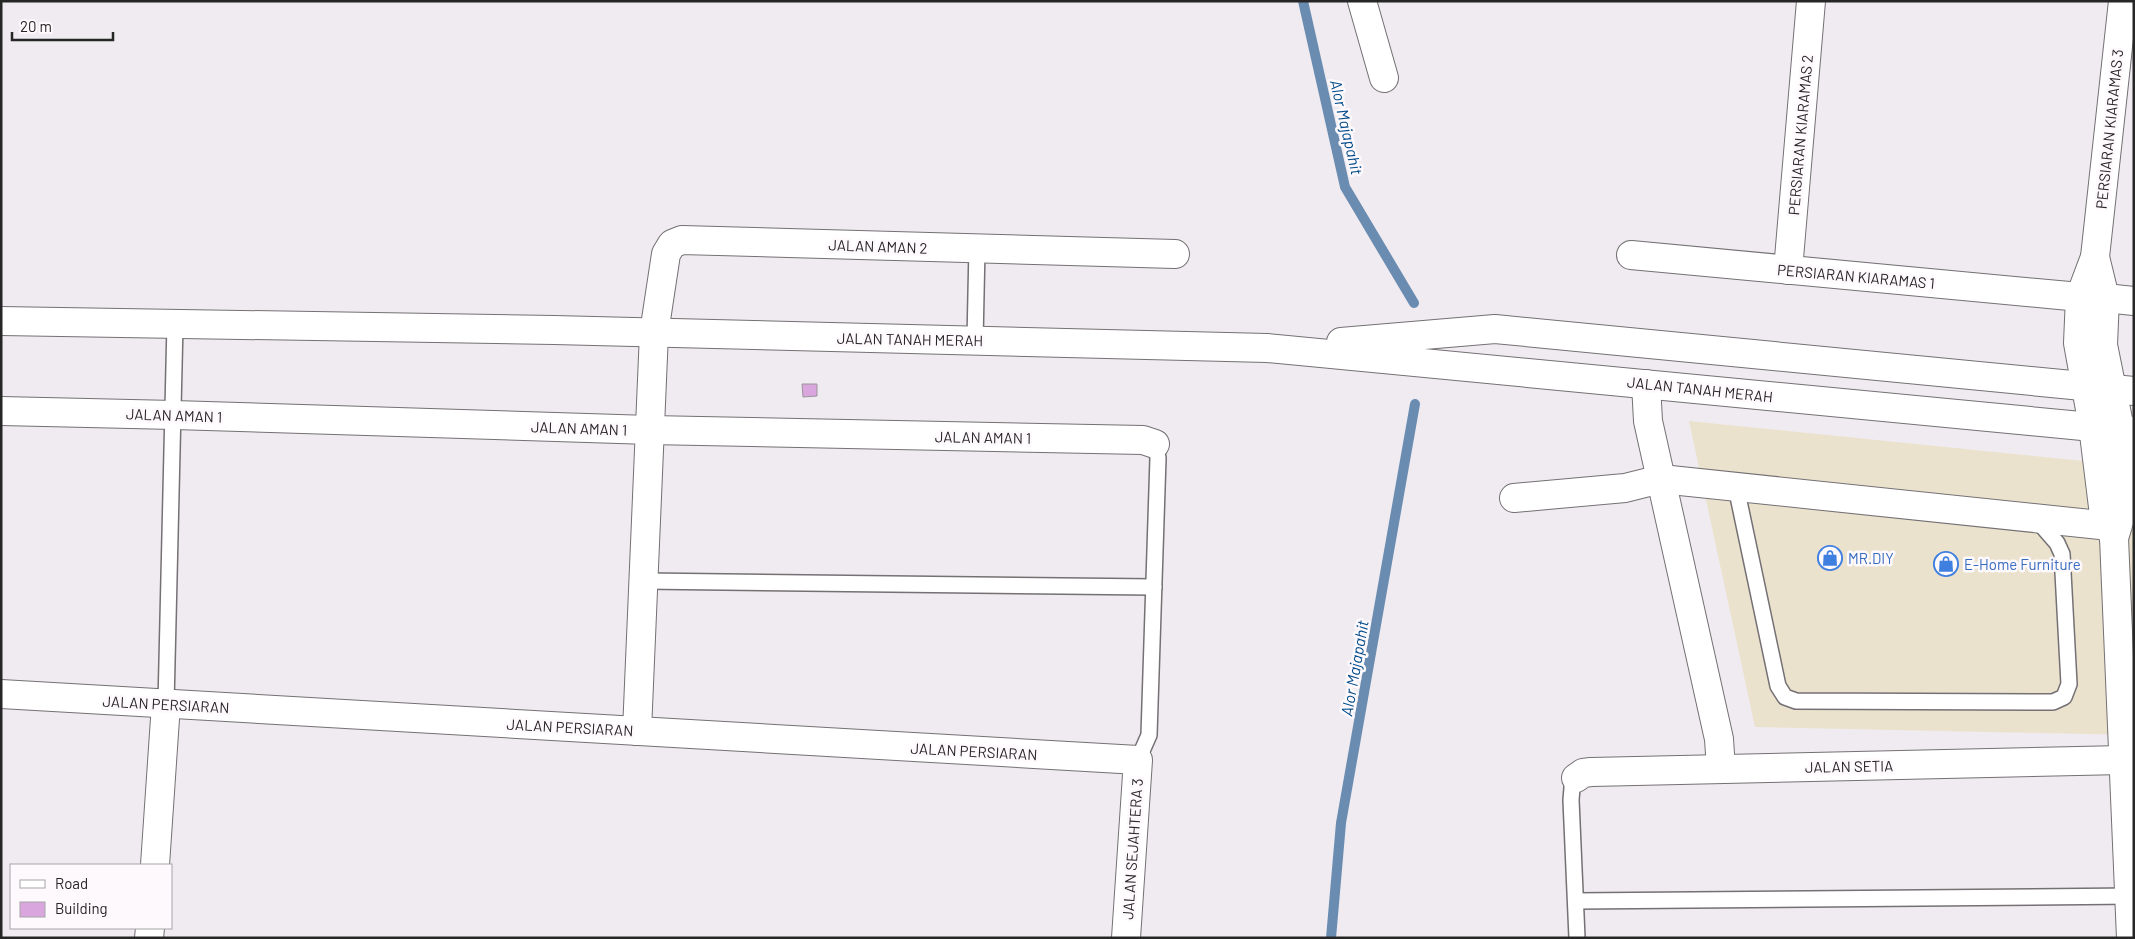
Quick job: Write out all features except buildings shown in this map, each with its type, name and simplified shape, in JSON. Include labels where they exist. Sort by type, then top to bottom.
[{"type":"street","points":[[1362,1],[1384,78]]},
{"type":"street","name":"PERSIARAN KIARAMAS 2","points":[[1788,270],[1811,1]]},
{"type":"street","name":"PERSIARAN KIARAMAS 3","points":[[2111,389],[2078,343],[2092,298],[2095,257],[2127,2]]},
{"type":"street","name":"JALAN AMAN 2","points":[[637,731],[654,332],[666,254],[672,244],[682,240],[1175,254]]},
{"type":"street","name":"PERSIARAN KIARAMAS 1","points":[[1632,255],[2134,301]]},
{"type":"street","name":"JALAN TANAH MERAH","points":[[1,321],[654,332],[1267,348],[2127,430]]},
{"type":"street","name":"JALAN TANAH MERAH","points":[[1267,348],[1495,330],[2111,389]]},
{"type":"street","points":[[1646,384],[1648,421],[1718,739],[1721,769]]},
{"type":"street","points":[[2111,389],[2093,426],[2103,507],[2119,533]]},
{"type":"street","points":[[2111,389],[2127,430],[2126,502],[2119,533],[2128,715],[2124,760],[2132,896],[2131,938]]},
{"type":"street","name":"JALAN AMAN 1","points":[[1,411],[650,430],[1144,440],[1155,444]]},
{"type":"street","points":[[1514,498],[1624,488],[1661,479],[2036,519],[2119,533]]},
{"type":"street","name":"JALAN PERSIARAN","points":[[1,694],[1138,760]]},
{"type":"street","points":[[154,864],[166,704]]},
{"type":"street","name":"JALAN SEJAHTERA 3","points":[[1126,938],[1138,760]]},
{"type":"street","name":"JALAN SETIA","points":[[1576,778],[1583,773],[1591,772],[2124,760]]},
{"type":"lane","points":[[975,340],[977,248]]},
{"type":"lane","points":[[166,704],[174,415],[174,324]]},
{"type":"lane","points":[[1138,760],[1149,735],[1158,458],[1155,444]]},
{"type":"lane","points":[[1736,487],[1778,686],[1785,697],[1796,700],[2053,702],[2064,697],[2069,684],[2062,554],[2057,543],[2036,519]]},
{"type":"lane","points":[[644,581],[1154,586]]},
{"type":"lane","points":[[1576,778],[1572,788],[1571,800],[1577,938]]},
{"type":"lane","points":[[1576,901],[2132,896]]},
{"type":"shaded area","points":[[1689,421],[2134,466],[2134,735],[1755,727]]},
{"type":"waterway","name":"Alor Majapahit","points":[[1303,1],[1345,187],[1414,303]]},
{"type":"waterway","name":"Alor Majapahit","points":[[1331,938],[1341,823],[1415,404]]},
{"type":"place","name":"MR.DIY","points":[[1830,558]]},
{"type":"place","name":"E-Home Furniture","points":[[1946,564]]}]
